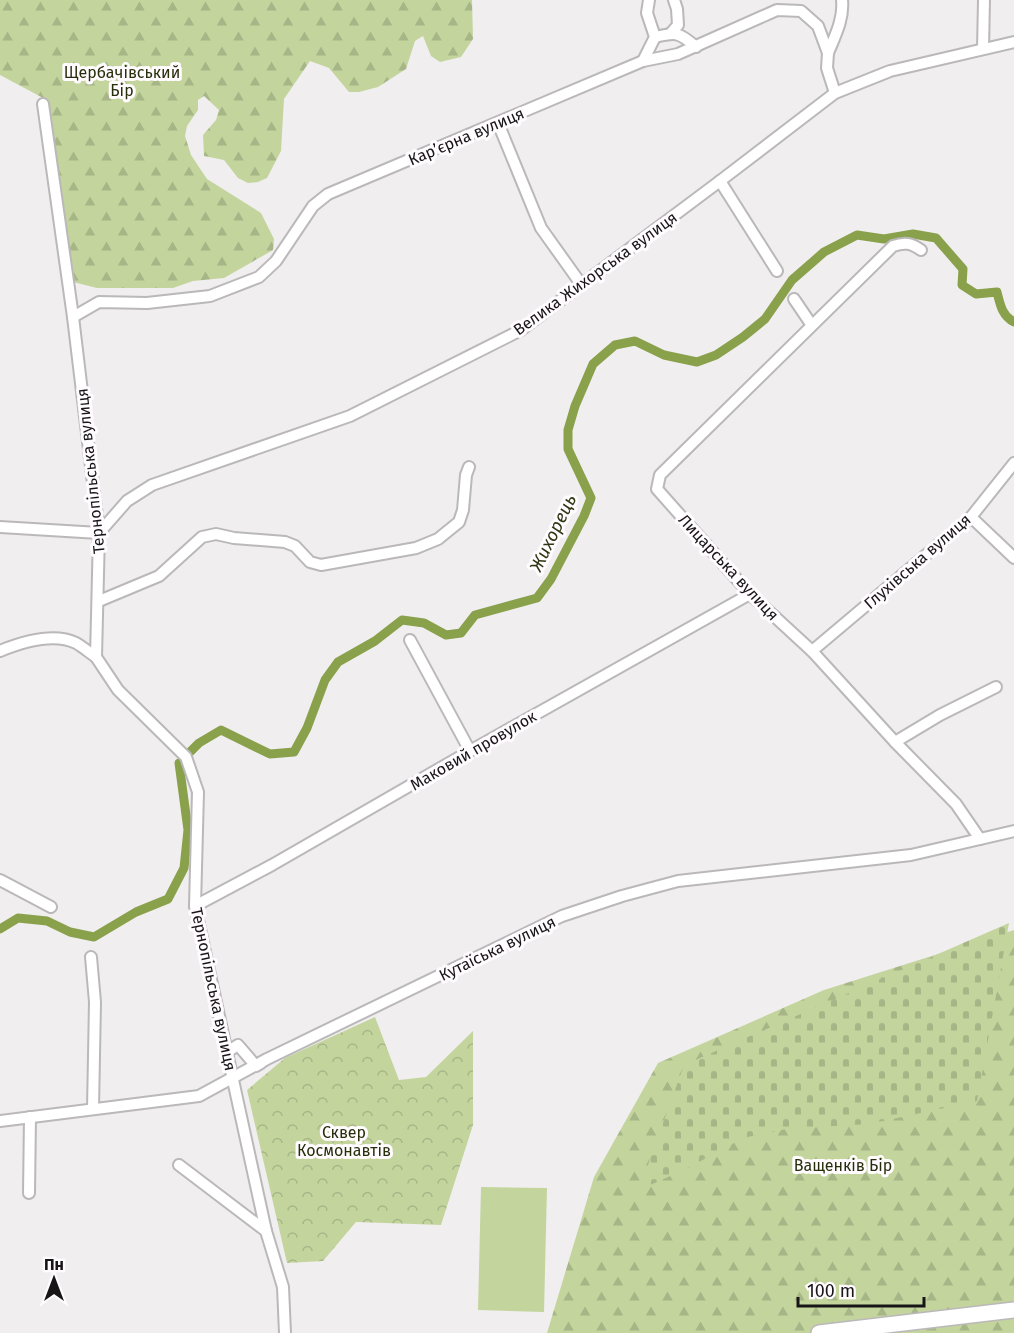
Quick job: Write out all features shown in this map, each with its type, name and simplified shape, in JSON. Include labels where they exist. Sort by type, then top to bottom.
[{"type":"highway","points":[[819,1333],[1014,1310]]},
{"type":"street","points":[[643,61],[655,37],[646,13],[649,0]]},
{"type":"street","points":[[671,33],[678,25],[674,0]]},
{"type":"street","points":[[828,53],[839,26],[843,8],[842,0]]},
{"type":"street","points":[[983,49],[984,0]]},
{"type":"street","name":"Кар’єрна вулиця","points":[[73,317],[99,302],[147,303],[210,296],[259,277],[276,261],[313,206],[328,194],[643,61],[678,54],[777,10],[801,11],[818,26],[828,53],[827,68],[835,93]]},
{"type":"street","points":[[655,37],[671,33],[681,34],[696,47]]},
{"type":"street","name":"Велика Жихорська вулиця","points":[[99,533],[126,501],[152,485],[350,416],[521,330],[835,93],[890,71],[1014,42]]},
{"type":"street","name":"Тернопільська вулиця","points":[[43,104],[73,317],[99,533],[96,657],[118,690],[186,757],[198,792],[195,906],[266,1231],[283,1287],[285,1333]]},
{"type":"street","points":[[498,123],[541,228],[581,285]]},
{"type":"street","points":[[720,181],[777,271]]},
{"type":"street","name":"Лицарська вулиця","points":[[921,250],[904,242],[893,246],[660,474],[657,489],[750,594],[812,651],[895,742],[956,804],[980,839]]},
{"type":"street","points":[[794,299],[811,324]]},
{"type":"street","name":"Глухівська вулиця","points":[[812,651],[971,517],[1014,463]]},
{"type":"street","points":[[99,601],[159,576],[202,537],[216,534],[234,538],[285,542],[295,546],[310,562],[321,565],[416,548],[438,539],[459,522],[463,510],[465,475],[469,467]]},
{"type":"street","points":[[971,517],[1014,558]]},
{"type":"street","points":[[0,527],[99,533]]},
{"type":"street","name":"Маковий провулок","points":[[195,906],[272,865],[750,594]]},
{"type":"street","points":[[0,651],[23,642],[55,639],[75,643],[96,657]]},
{"type":"street","points":[[410,640],[470,751]]},
{"type":"street","points":[[895,742],[996,687]]},
{"type":"street","name":"Кутаїська вулиця","points":[[0,1121],[199,1096],[262,1062],[562,916],[622,896],[678,881],[911,855],[1014,831]]},
{"type":"street","points":[[0,880],[51,907]]},
{"type":"street","points":[[92,957],[95,1002],[93,1109]]},
{"type":"street","points":[[227,1052],[238,1045],[255,1066],[262,1062]]},
{"type":"street","points":[[29,1193],[30,1117]]},
{"type":"street","points":[[179,1165],[266,1231]]},
{"type":"green space","name":"Щербачівський Бір","points":[[0,0],[472,0],[473,39],[461,57],[440,62],[431,56],[423,36],[415,41],[406,69],[378,87],[359,92],[349,92],[329,68],[310,61],[284,99],[281,151],[267,178],[258,182],[248,183],[238,178],[224,160],[204,156],[203,135],[216,120],[219,110],[204,96],[198,100],[198,110],[187,126],[185,136],[191,155],[207,179],[261,213],[274,239],[273,250],[224,278],[193,281],[173,288],[97,288],[73,282],[45,99],[0,75]]},
{"type":"green space","points":[[1009,923],[977,1101],[869,1124],[786,1129],[743,1138],[686,1169],[639,1190],[684,1065]]},
{"type":"green space","name":"Ващенків Бір","points":[[1014,930],[1014,1333],[547,1333],[594,1177],[658,1063],[824,990]]},
{"type":"green space","name":"Сквер Космонавтів","points":[[375,1017],[399,1080],[426,1077],[473,1031],[473,1125],[441,1225],[356,1222],[323,1261],[287,1263],[247,1090],[285,1058]]},
{"type":"green space","points":[[481,1187],[547,1188],[544,1312],[478,1310]]},
{"type":"waterway","name":"Жихорець","points":[[190,752],[199,743],[221,730],[270,754],[294,752],[307,728],[325,680],[338,662],[375,641],[402,620],[424,623],[446,635],[461,633],[475,615],[537,598],[551,579],[591,498],[568,449],[568,430],[575,406],[593,364],[615,345],[635,341],[664,355],[697,362],[716,355],[765,319],[792,280],[824,252],[857,235],[884,239],[913,234],[936,238],[963,269],[962,285],[976,294],[997,292],[1004,313],[1014,322]]},
{"type":"waterway","name":"Жихорець","points":[[0,929],[18,918],[47,921],[70,932],[94,937],[136,912],[168,899],[184,868],[188,830],[179,763],[181,762]]}]
